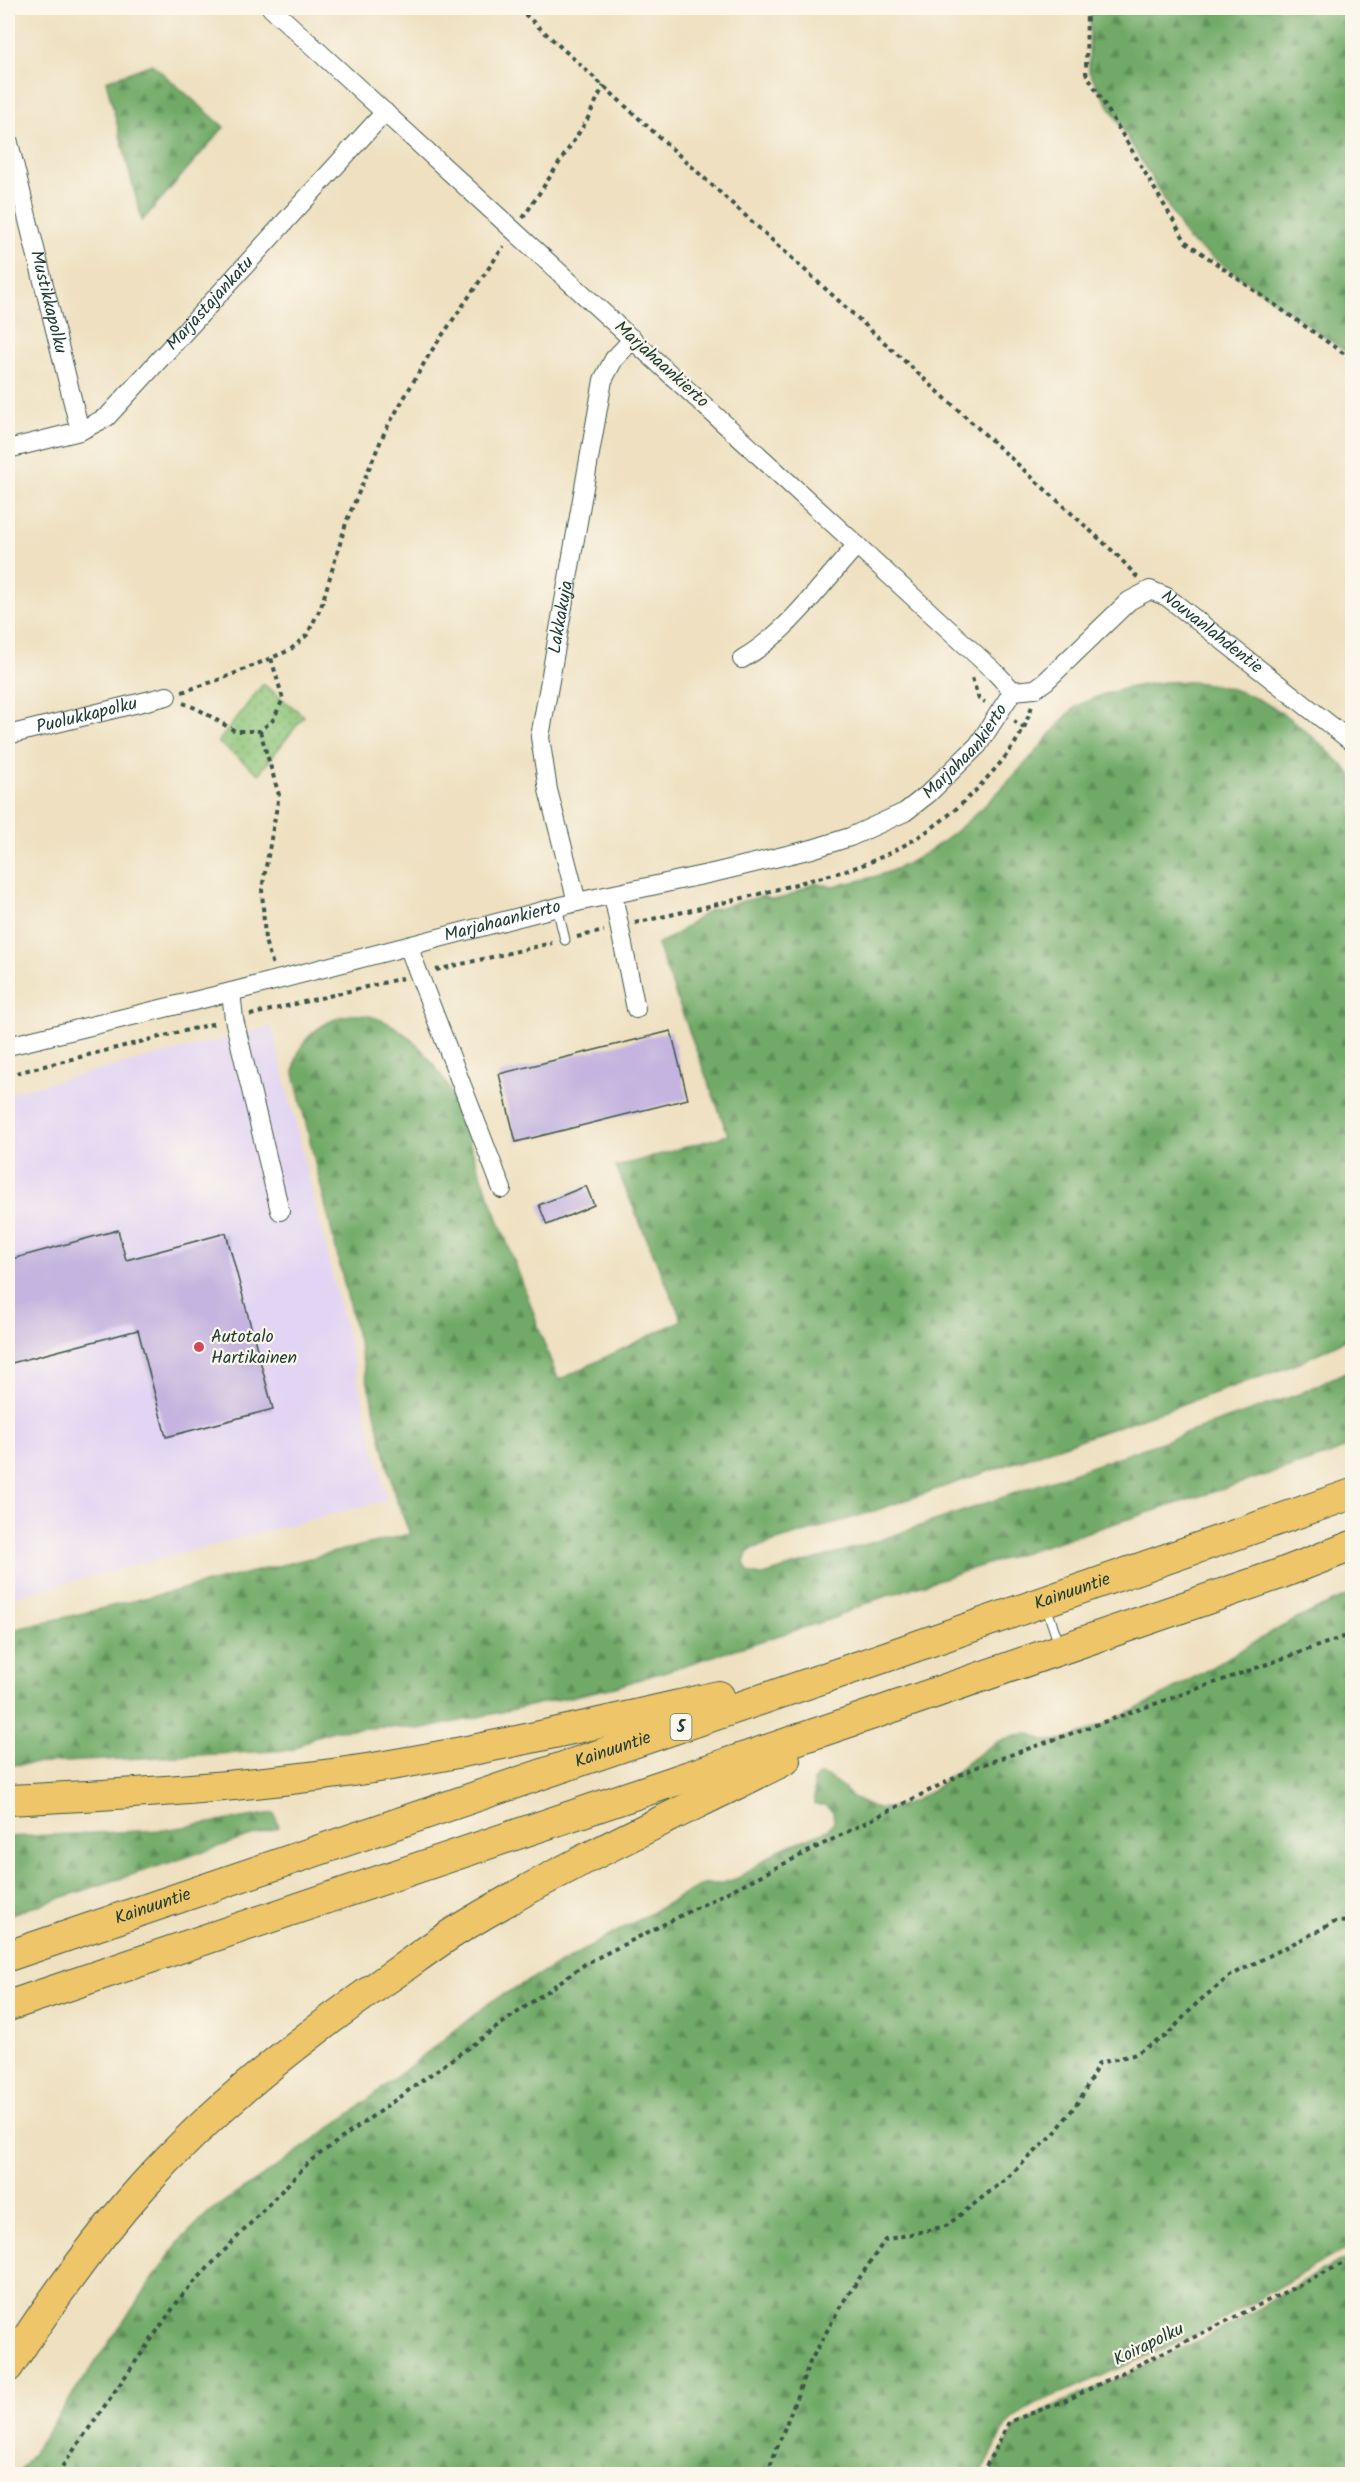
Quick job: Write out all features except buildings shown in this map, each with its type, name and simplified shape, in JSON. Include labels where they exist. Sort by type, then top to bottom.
[{"type":"highway","name":"Kainuuntie","points":[[8,1956],[874,1661],[1353,1494]]},
{"type":"highway","points":[[8,2006],[876,1713],[1277,1575],[1353,1546]]},
{"type":"highway","points":[[8,1800],[113,1795],[259,1783],[371,1768],[476,1750],[874,1661]]},
{"type":"highway","points":[[8,2367],[43,2312],[98,2240],[144,2186],[243,2088],[327,2021],[458,1930],[602,1849],[731,1787],[876,1713]]},
{"type":"street","name":"Marjahaankierto","points":[[8,1046],[231,992],[557,907],[812,849],[881,824],[905,812],[954,771],[978,745],[1013,691],[996,672],[633,339],[509,238],[385,112],[263,11]]},
{"type":"street","name":"Marjastajankatu","points":[[8,449],[80,431],[107,417],[385,112]]},
{"type":"street","name":"Mustikkapolku","points":[[8,139],[80,431]]},
{"type":"street","name":"Lakkakuja","points":[[578,902],[548,790],[540,737],[603,380],[614,360],[633,339]]},
{"type":"street","points":[[742,659],[760,648],[782,628],[857,544]]},
{"type":"street","name":"Nouvanlahdentie","points":[[1013,691],[1035,689],[1046,681],[1129,601],[1150,590],[1167,597],[1353,742]]},
{"type":"street","name":"Puolukkapolku","points":[[8,735],[167,696]]},
{"type":"street","points":[[613,895],[636,1010]]},
{"type":"street","points":[[408,946],[502,1189]]},
{"type":"street","points":[[231,992],[234,1019],[280,1211]]},
{"type":"lane","points":[[557,907],[565,940]]},
{"type":"lane","points":[[1044,1602],[1060,1650]]},
{"type":"path","points":[[248,8],[263,11]]},
{"type":"path","points":[[518,8],[1117,555],[1150,590]]},
{"type":"path","points":[[1087,8],[1086,73],[1186,242],[1343,353],[1353,363]]},
{"type":"path","points":[[167,696],[224,678],[290,650],[307,635],[321,607],[346,520],[385,431],[430,353],[586,122],[604,86]]},
{"type":"path","points":[[509,238],[514,252]]},
{"type":"path","points":[[167,696],[198,709],[235,731],[260,731],[273,720],[283,699],[271,658]]},
{"type":"path","points":[[8,1075],[417,974],[770,891],[880,858],[936,825],[971,797],[1014,745],[1024,728],[979,699],[969,668]]},
{"type":"path","points":[[260,731],[279,795],[262,889],[265,941],[278,980]]},
{"type":"path","points":[[57,2475],[183,2294],[310,2161],[585,1964],[974,1768],[1353,1635]]},
{"type":"path","points":[[767,2475],[810,2362],[840,2307],[885,2240],[946,2226],[1006,2179],[1054,2134],[1082,2098],[1099,2063],[1133,2055],[1167,2036],[1198,2002],[1230,1976],[1335,1922],[1353,1921]]},
{"type":"path","name":"Koirapolku","points":[[982,2474],[1009,2422],[1070,2399],[1353,2259]]},
{"type":"shaded area","points":[[272,1027],[387,1500],[8,1598],[8,1093]]},
{"type":"green space","points":[[1094,8],[1352,8],[1352,356],[1188,240],[1089,72],[1090,18]]},
{"type":"green space","points":[[152,64],[224,127],[142,221],[106,81]]},
{"type":"green space","points":[[1166,682],[1196,682],[1247,694],[1270,706],[1312,736],[1352,775],[1352,1337],[1289,1367],[871,1512],[754,1548],[747,1553],[744,1563],[749,1573],[760,1576],[880,1540],[1299,1394],[1352,1369],[1352,1445],[1329,1455],[871,1601],[834,1618],[615,1687],[424,1729],[384,1727],[337,1730],[313,1737],[292,1750],[8,1765],[8,1631],[410,1534],[395,1496],[294,1074],[303,1044],[314,1032],[327,1023],[346,1016],[363,1015],[381,1020],[397,1028],[412,1040],[437,1069],[458,1110],[559,1380],[682,1320],[616,1167],[728,1135],[657,945],[709,910],[763,896],[769,899],[782,898],[814,883],[832,886],[862,880],[913,861],[936,846],[978,812],[1035,753],[1067,715],[1078,706],[1109,693]]},
{"type":"green space","points":[[263,684],[304,716],[259,774],[218,742]]},
{"type":"green space","points":[[1352,1594],[1352,2246],[1185,2339],[1025,2410],[1007,2425],[987,2464],[979,2474],[18,2474],[178,2243],[210,2211],[351,2113],[492,2001],[703,1884],[720,1884],[738,1878],[779,1850],[828,1830],[834,1821],[833,1812],[826,1805],[814,1805],[814,1781],[818,1775],[834,1781],[865,1805],[889,1808],[905,1804],[934,1789],[974,1757],[1002,1740],[1025,1734],[1043,1740],[1057,1741],[1083,1733],[1165,1694],[1288,1624]]},
{"type":"green space","points":[[274,1813],[279,1827],[8,1915],[8,1837],[164,1830]]},
{"type":"green space","points":[[1352,2256],[1352,2474],[991,2474],[1016,2427],[1052,2407],[1136,2371],[1233,2324],[1308,2278]]},
{"type":"place","name":"Autotalo Hartikainen","points":[[199,1347]]}]
